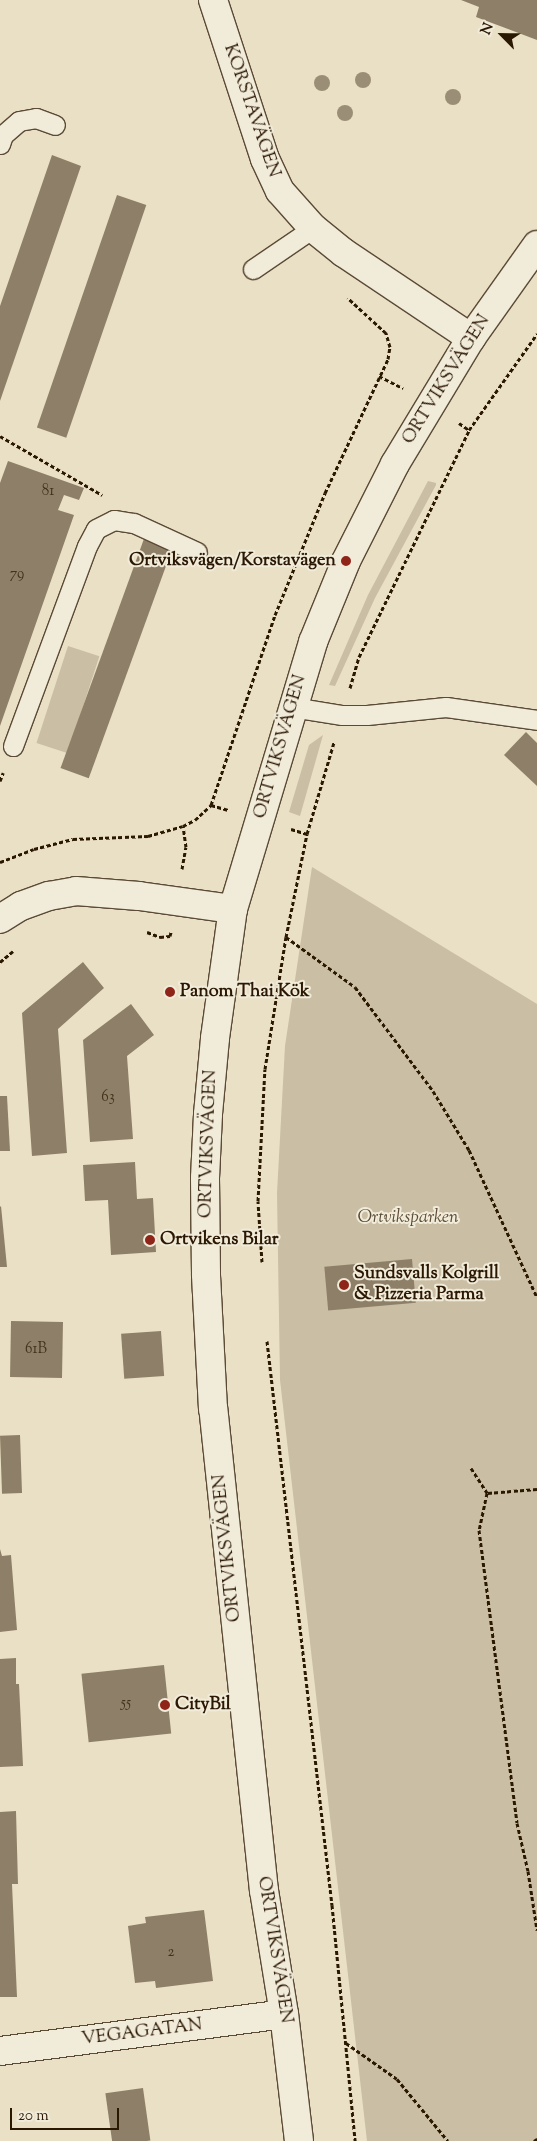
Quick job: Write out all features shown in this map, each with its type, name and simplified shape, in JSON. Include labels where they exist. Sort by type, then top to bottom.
[{"type":"street","name":"KORSTAVÄGEN","points":[[213,0],[265,159],[280,191],[314,228],[374,274],[471,338]]},
{"type":"street","name":"ORTVIKSVÄGEN","points":[[300,2141],[284,2014],[264,1891],[213,1408],[206,1274],[208,1114],[214,1038],[233,909],[313,642],[346,562],[395,464],[471,338],[537,245]]},
{"type":"street","points":[[0,918],[20,906],[49,896],[76,891],[139,896],[233,909]]},
{"type":"street","name":"VEGAGATAN","points":[[0,2051],[284,2014]]},
{"type":"lane","points":[[0,144],[3,135],[19,121],[36,118],[55,125]]},
{"type":"lane","points":[[253,269],[314,228]]},
{"type":"lane","points":[[13,746],[87,546],[96,529],[114,520],[134,522],[197,552]]},
{"type":"lane","points":[[292,707],[342,716],[376,715],[446,707],[537,720]]},
{"type":"path","points":[[0,862],[34,849],[73,839],[148,836],[184,826],[211,805],[275,615],[325,493],[388,359],[390,347],[386,334],[344,294]]},
{"type":"path","points":[[262,1262],[258,1201],[265,1069],[286,937],[307,834],[359,657],[469,430],[537,334]]},
{"type":"path","points":[[0,436],[102,494],[114,520]]},
{"type":"path","points":[[286,937],[356,987],[433,1091],[469,1150],[537,1297]]},
{"type":"path","points":[[267,1341],[331,1895],[355,2141]]},
{"type":"path","points":[[471,1468],[487,1493],[479,1530],[517,1823],[528,1871],[537,1930]]},
{"type":"path","points":[[487,1493],[537,1489]]},
{"type":"path","points":[[346,2043],[397,2079],[448,2141]]},
{"type":"green space","points":[[428,481],[436,483],[436,485],[375,598],[335,686],[329,685],[368,595]]},
{"type":"green space","points":[[68,646],[99,656],[68,753],[36,743]]},
{"type":"green space","points":[[323,735],[300,816],[289,812],[309,745]]},
{"type":"green space","name":"Ortviksparken","points":[[312,867],[537,1004],[537,2141],[367,2141],[280,1380],[277,1193],[285,1046]]},
{"type":"building","points":[[461,0],[537,0],[537,40],[476,17],[479,7]]},
{"type":"building","points":[[52,155],[81,166],[0,401],[0,306]]},
{"type":"building","points":[[117,195],[146,205],[66,438],[37,428]]},
{"type":"building","points":[[8,461],[84,488],[79,500],[64,495],[58,510],[74,515],[0,726],[0,483]]},
{"type":"building","points":[[145,536],[173,546],[89,778],[61,768]]},
{"type":"building","points":[[526,732],[537,743],[537,786],[504,755]]},
{"type":"building","points":[[83,962],[104,988],[58,1029],[67,1153],[32,1156],[22,1013]]},
{"type":"building","points":[[131,1004],[154,1035],[127,1056],[133,1139],[90,1142],[83,1040]]},
{"type":"building","points":[[0,1096],[7,1096],[10,1151],[0,1151]]},
{"type":"building","points":[[135,1162],[137,1199],[153,1198],[156,1252],[111,1255],[108,1200],[85,1201],[83,1165]]},
{"type":"building","points":[[1,1206],[7,1267],[0,1267]]},
{"type":"building","points":[[412,1259],[416,1303],[328,1311],[324,1267]]},
{"type":"building","points":[[11,1321],[63,1322],[62,1378],[10,1377]]},
{"type":"building","points":[[161,1331],[164,1376],[124,1379],[121,1334]]},
{"type":"building","points":[[20,1435],[22,1493],[2,1494],[0,1436]]},
{"type":"building","points":[[0,1549],[2,1556],[11,1555],[17,1630],[0,1632]]},
{"type":"building","points":[[16,1658],[16,1684],[19,1684],[23,1766],[0,1767],[0,1659]]},
{"type":"building","points":[[164,1665],[171,1734],[89,1742],[81,1674]]},
{"type":"building","points":[[16,1811],[18,1884],[12,1884],[17,1997],[0,1997],[0,1812]]},
{"type":"building","points":[[204,1910],[213,1981],[156,1988],[155,1981],[135,1983],[128,1926],[146,1923],[145,1917]]},
{"type":"building","points":[[143,2088],[150,2140],[112,2141],[105,2093]]},
{"type":"place","name":"Ortviksvägen/Korstavägen","points":[[346,561]]},
{"type":"place","name":"Panom Thai Kök","points":[[170,992]]},
{"type":"place","name":"Ortvikens Bilar","points":[[150,1240]]},
{"type":"place","name":"Sundsvalls Kolgrill & Pizzeria Parma","points":[[344,1285]]},
{"type":"place","name":"CityBil","points":[[165,1705]]}]
